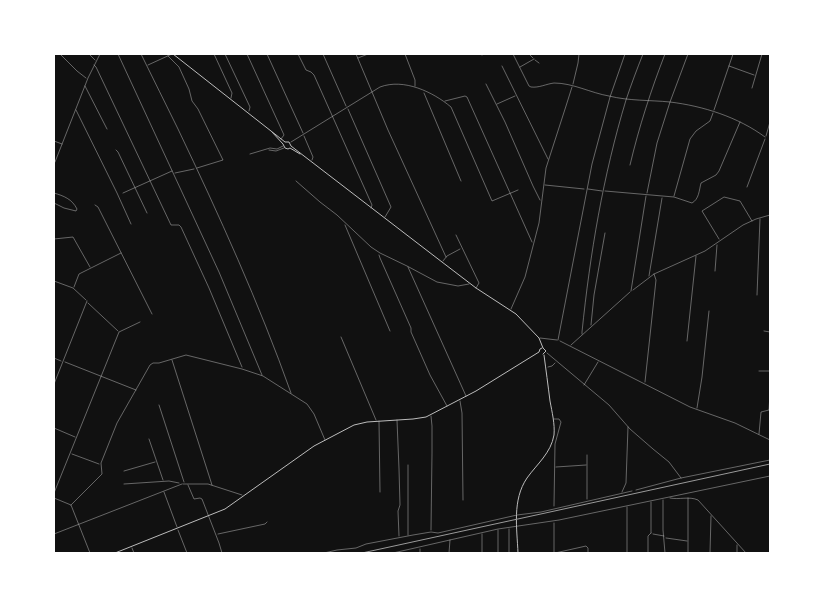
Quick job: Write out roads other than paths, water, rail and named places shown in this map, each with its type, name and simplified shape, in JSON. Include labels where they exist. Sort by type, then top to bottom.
[{"type":"street","points":[[60,54],[83,76],[88,78]]},
{"type":"street","points":[[89,54],[96,61]]},
{"type":"street","points":[[56,162],[85,85],[100,54]]},
{"type":"street","points":[[118,54],[219,272],[263,376]]},
{"type":"street","points":[[141,54],[196,168],[259,309],[291,394]]},
{"type":"street","points":[[147,66],[172,54],[272,131],[287,149],[290,147],[300,153],[476,288],[511,310],[539,338],[545,349],[545,367],[554,433],[551,444],[544,456],[522,487],[518,500],[518,553]]},
{"type":"street","points":[[214,54],[233,94],[230,99]]},
{"type":"street","points":[[225,54],[250,107],[248,112]]},
{"type":"street","points":[[247,54],[284,135],[281,140]]},
{"type":"street","points":[[267,54],[314,157],[311,162]]},
{"type":"street","points":[[298,54],[306,70],[314,75],[372,205],[371,208]]},
{"type":"street","points":[[323,54],[391,207],[384,218]]},
{"type":"street","points":[[356,54],[446,257]]},
{"type":"street","points":[[358,58],[368,54]]},
{"type":"street","points":[[405,54],[415,80],[414,88]]},
{"type":"street","points":[[514,54],[529,86],[532,87],[554,83],[610,97],[670,102],[703,108],[740,122],[765,137]]},
{"type":"street","points":[[529,54],[539,63]]},
{"type":"street","points":[[511,310],[522,283],[540,217],[548,159],[572,86],[579,54]]},
{"type":"street","points":[[558,340],[586,189],[600,129],[625,54]]},
{"type":"street","points":[[582,334],[588,276],[603,191],[626,98],[643,54]]},
{"type":"street","points":[[630,165],[635,142],[665,54]]},
{"type":"street","points":[[631,291],[646,195],[656,149],[670,102],[688,54]]},
{"type":"street","points":[[674,197],[690,139],[696,131],[710,121],[733,54]]},
{"type":"street","points":[[752,88],[762,54]]},
{"type":"street","points":[[168,56],[179,67],[191,99],[198,108],[223,160],[174,174]]},
{"type":"street","points":[[520,67],[534,59]]},
{"type":"street","points":[[94,65],[171,225],[179,225],[181,227],[210,288],[242,369]]},
{"type":"street","points":[[502,66],[548,159]]},
{"type":"street","points":[[729,66],[756,76]]},
{"type":"street","points":[[250,154],[261,150],[277,149],[290,143],[372,91],[397,83],[440,98],[451,108],[492,201],[518,190]]},
{"type":"street","points":[[486,84],[539,199],[542,201]]},
{"type":"street","points":[[85,85],[107,129]]},
{"type":"street","points":[[424,91],[424,96],[461,180]]},
{"type":"street","points":[[496,104],[516,95]]},
{"type":"street","points":[[443,101],[467,97],[533,243]]},
{"type":"street","points":[[76,110],[131,224]]},
{"type":"street","points":[[544,185],[674,197],[692,204],[696,200],[701,184],[719,171],[740,122]]},
{"type":"street","points":[[747,186],[770,122]]},
{"type":"street","points":[[54,141],[63,144]]},
{"type":"street","points":[[116,150],[147,213]]},
{"type":"street","points":[[123,193],[173,170]]},
{"type":"street","points":[[296,181],[380,253],[438,282],[458,286],[471,284]]},
{"type":"street","points":[[54,193],[69,199],[77,208],[76,211],[54,203]]},
{"type":"street","points":[[649,278],[663,196]]},
{"type":"street","points":[[720,240],[702,211],[724,197],[740,201],[752,221]]},
{"type":"street","points":[[95,205],[98,207],[152,314]]},
{"type":"street","points":[[570,346],[631,291],[654,274],[716,244],[738,228],[770,214]]},
{"type":"street","points":[[757,295],[760,217]]},
{"type":"street","points":[[346,224],[345,226],[390,331]]},
{"type":"street","points":[[592,326],[594,295],[605,233]]},
{"type":"street","points":[[456,235],[479,283],[476,288]]},
{"type":"street","points":[[54,239],[73,237],[91,268]]},
{"type":"street","points":[[715,271],[716,244]]},
{"type":"street","points":[[442,262],[446,257],[462,248]]},
{"type":"street","points":[[74,288],[78,274],[121,253]]},
{"type":"street","points":[[380,253],[380,258],[411,328],[411,332],[430,375],[447,406]]},
{"type":"street","points":[[687,341],[696,254]]},
{"type":"street","points":[[407,266],[466,396]]},
{"type":"street","points":[[645,384],[656,280],[654,274]]},
{"type":"street","points":[[54,280],[74,288],[119,332]]},
{"type":"street","points":[[54,384],[87,301]]},
{"type":"street","points":[[696,409],[702,377],[709,311]]},
{"type":"street","points":[[54,493],[119,332],[140,322]]},
{"type":"street","points":[[764,331],[770,332]]},
{"type":"street","points":[[341,336],[378,421],[380,492]]},
{"type":"street","points":[[539,338],[558,340],[696,409],[770,440]]},
{"type":"street","points":[[114,553],[225,509],[324,440],[354,425],[378,421],[422,418],[430,415],[493,381],[543,348]]},
{"type":"street","points":[[539,352],[541,354],[544,353],[555,361],[609,405],[628,426],[669,462],[682,478]]},
{"type":"street","points":[[71,505],[102,474],[101,465],[117,423],[152,363],[159,363],[186,355],[263,376],[309,406],[324,440]]},
{"type":"street","points":[[54,358],[136,390]]},
{"type":"street","points":[[172,359],[212,485]]},
{"type":"street","points":[[584,385],[599,360]]},
{"type":"street","points":[[545,367],[552,366],[555,361]]},
{"type":"street","points":[[759,371],[770,371]]},
{"type":"street","points":[[759,434],[761,412],[769,410],[770,394]]},
{"type":"street","points":[[460,400],[462,413],[463,500]]},
{"type":"street","points":[[159,405],[184,484]]},
{"type":"street","points":[[430,415],[432,426],[431,532]]},
{"type":"street","points":[[553,419],[559,419],[561,422],[555,444],[554,508]]},
{"type":"street","points":[[397,420],[400,486],[400,505],[398,511],[399,538]]},
{"type":"street","points":[[621,494],[626,483],[628,426]]},
{"type":"street","points":[[54,428],[76,437]]},
{"type":"street","points":[[149,439],[163,482]]},
{"type":"street","points":[[70,453],[101,465]]},
{"type":"street","points":[[587,455],[587,500]]},
{"type":"street","points":[[636,490],[682,478],[770,460]]},
{"type":"street","points":[[124,471],[156,461]]},
{"type":"street","points":[[408,465],[408,536]]},
{"type":"street","points":[[555,467],[587,465]]},
{"type":"street","points":[[394,553],[498,529],[554,521],[770,476]]},
{"type":"street","points":[[124,484],[173,481],[182,484],[212,485],[243,496]]},
{"type":"street","points":[[54,534],[182,484]]},
{"type":"street","points":[[187,484],[194,499],[202,498],[222,553]]},
{"type":"street","points":[[163,491],[187,553]]},
{"type":"street","points":[[324,553],[408,536],[431,532],[438,533],[632,491]]},
{"type":"street","points":[[669,497],[672,499],[694,498],[698,500],[746,553]]},
{"type":"street","points":[[54,498],[71,505],[90,553]]},
{"type":"street","points":[[663,498],[665,553]]},
{"type":"street","points":[[688,498],[688,553]]},
{"type":"street","points":[[648,553],[648,536],[652,533],[651,501]]},
{"type":"street","points":[[626,506],[627,553]]},
{"type":"street","points":[[710,553],[710,517],[712,514]]},
{"type":"street","points":[[554,521],[555,553],[586,546],[588,553]]},
{"type":"street","points":[[216,535],[267,522]]},
{"type":"street","points":[[509,527],[509,553]]},
{"type":"street","points":[[498,529],[498,553]]},
{"type":"street","points":[[482,533],[482,553]]},
{"type":"street","points":[[652,533],[688,541]]},
{"type":"street","points":[[450,540],[450,553]]},
{"type":"street","points":[[737,553],[738,544]]},
{"type":"street","points":[[132,546],[134,553]]},
{"type":"street","points":[[420,547],[420,553]]},
{"type":"railway","points":[[362,553],[770,464]]}]
